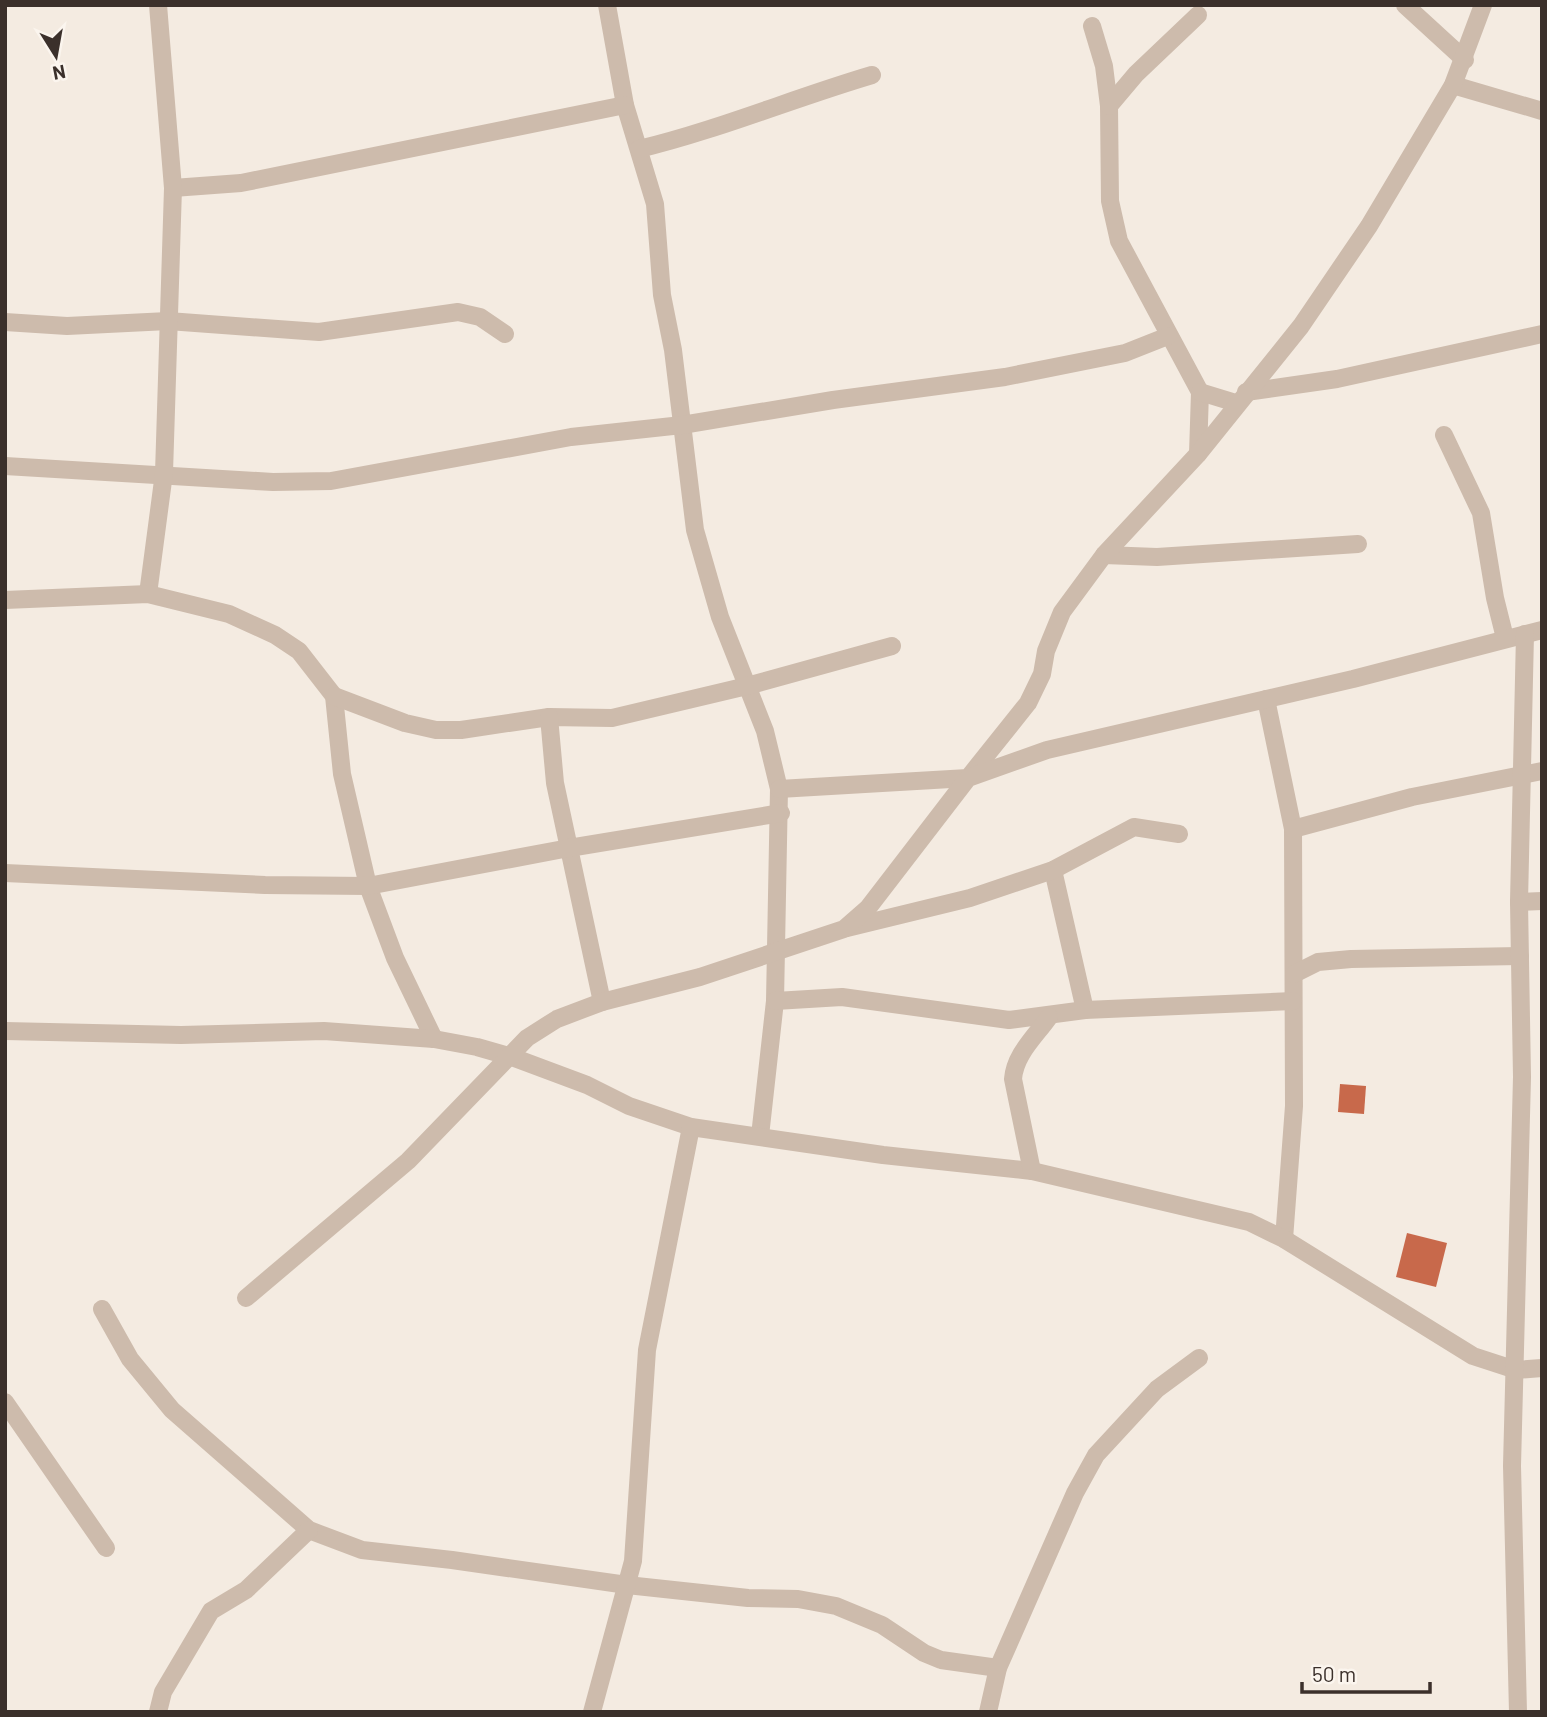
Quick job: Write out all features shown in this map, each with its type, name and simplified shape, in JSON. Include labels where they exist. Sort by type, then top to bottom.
[{"type":"street","points":[[148,594],[164,473],[173,188],[158,5]]},
{"type":"street","points":[[607,5],[625,105],[655,204],[662,295],[673,350],[695,530],[705,572],[765,731],[779,789],[781,813],[775,868],[775,1001],[760,1136]]},
{"type":"street","points":[[1405,5],[1465,60]]},
{"type":"street","points":[[844,929],[868,908],[1028,704],[1062,612],[1104,555],[1198,454],[1316,304],[1369,226],[1453,85],[1465,60],[1483,5]]},
{"type":"street","points":[[1109,106],[1136,74],[1198,15]]},
{"type":"street","points":[[1092,26],[1104,66],[1109,106],[1110,201],[1119,241],[1200,392],[1198,454]]},
{"type":"street","points":[[639,149],[699,135],[808,93],[872,75]]},
{"type":"street","points":[[1453,85],[1542,111]]},
{"type":"street","points":[[173,188],[242,183],[625,105]]},
{"type":"street","points":[[5,322],[67,326],[168,321],[319,332],[458,312],[480,317],[505,334]]},
{"type":"street","points":[[1200,392],[1241,398],[1542,334]]},
{"type":"street","points":[[5,466],[164,473],[273,482],[331,481],[519,445],[682,425],[833,400],[1005,377],[1125,353],[1168,336]]},
{"type":"street","points":[[1444,435],[1482,513],[1495,598],[1505,638]]},
{"type":"street","points":[[1104,555],[1157,557],[1358,544]]},
{"type":"street","points":[[5,600],[148,594],[229,614],[275,635],[299,652],[334,696],[405,723],[436,730],[461,730],[549,717],[612,718],[747,687],[892,646]]},
{"type":"street","points":[[779,789],[968,778],[1047,750],[1534,632],[1521,775],[1522,1077],[1512,1466],[1518,1712]]},
{"type":"street","points":[[334,696],[342,774],[368,886],[395,958],[434,1040]]},
{"type":"street","points":[[1266,699],[1293,830],[1294,1106],[1284,1239]]},
{"type":"street","points":[[549,717],[555,783],[602,1002]]},
{"type":"street","points":[[1293,830],[1412,797],[1542,771]]},
{"type":"street","points":[[5,873],[265,885],[368,886],[569,848],[781,813]]},
{"type":"street","points":[[246,1298],[408,1161],[512,1057],[527,1038],[557,1019],[602,1002],[700,977],[775,951],[821,939],[844,929],[970,898],[1053,870],[1134,827],[1178,834]]},
{"type":"street","points":[[1053,870],[1085,1010]]},
{"type":"street","points":[[1520,902],[1542,901]]},
{"type":"street","points":[[1294,949],[1318,962]]},
{"type":"street","points":[[1294,974],[1318,962],[1520,956]]},
{"type":"street","points":[[775,1001],[842,998],[984,1019],[1049,1017],[1085,1010],[1293,1001]]},
{"type":"street","points":[[1032,1171],[1013,1079],[1014,1068],[1017,1058],[1049,1017]]},
{"type":"street","points":[[5,1031],[181,1035],[324,1031],[434,1040],[512,1057],[587,1085],[629,1106],[691,1127],[883,1155],[1032,1171],[1249,1223],[1284,1239],[1473,1356],[1516,1370],[1542,1368]]},
{"type":"street","points":[[592,1712],[637,1533],[647,1350],[691,1127]]},
{"type":"street","points":[[103,1309],[130,1359],[172,1410],[309,1530],[362,1550],[626,1585],[748,1598],[798,1599],[836,1606],[882,1625],[924,1653],[941,1660],[998,1668]]},
{"type":"street","points":[[988,1712],[998,1668],[1075,1493],[1096,1455],[1157,1390],[1199,1358]]},
{"type":"street","points":[[5,1402],[106,1548]]},
{"type":"street","points":[[158,1712],[163,1692],[211,1611],[246,1590],[309,1530]]},
{"type":"building","points":[[1340,1084],[1366,1086],[1364,1114],[1338,1112]]},
{"type":"building","points":[[1407,1233],[1447,1243],[1436,1287],[1396,1277]]}]
